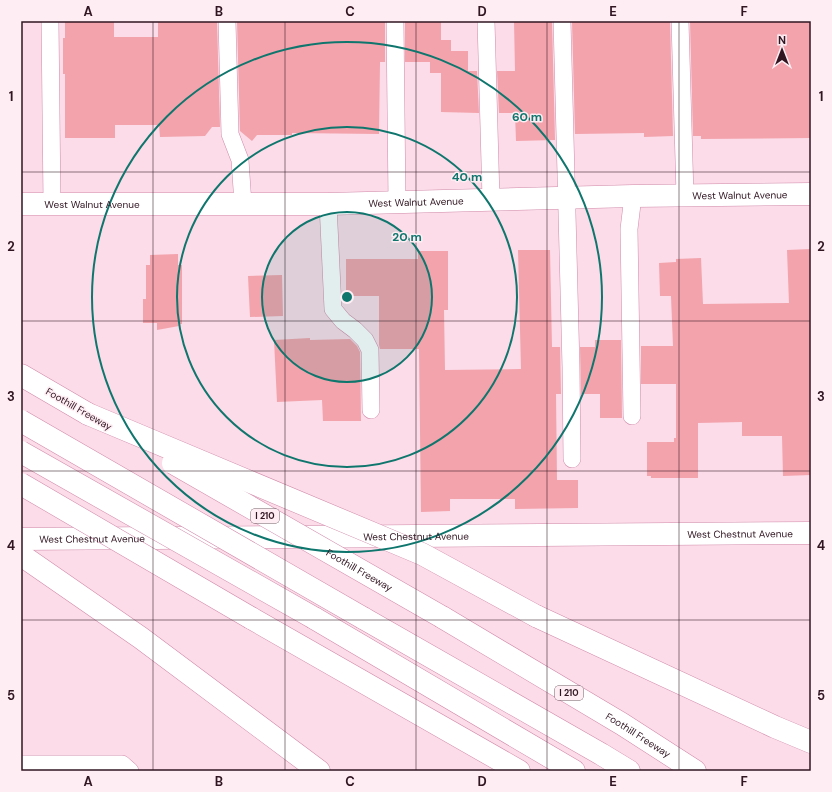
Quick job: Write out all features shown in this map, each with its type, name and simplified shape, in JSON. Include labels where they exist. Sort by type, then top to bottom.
[{"type":"main road","name":"West Walnut Avenue","points":[[21,204],[328,204],[633,196],[811,194]]},
{"type":"main road","name":"Foothill Freeway","points":[[21,375],[442,617],[622,724],[695,771]]},
{"type":"main road","points":[[88,414],[422,554],[536,616],[811,742]]},
{"type":"main road","points":[[21,422],[601,754],[628,771]]},
{"type":"main road","points":[[21,452],[314,618],[574,771]]},
{"type":"main road","points":[[21,484],[251,618],[519,771]]},
{"type":"main road","name":"West Chestnut Avenue","points":[[21,539],[811,533]]},
{"type":"main road","points":[[21,555],[141,638],[319,771]]},
{"type":"lane","points":[[50,21],[52,204]]},
{"type":"lane","points":[[227,21],[230,134],[240,160],[243,204]]},
{"type":"lane","points":[[395,21],[397,202]]},
{"type":"lane","points":[[486,21],[491,199]]},
{"type":"lane","points":[[562,21],[572,459]]},
{"type":"lane","points":[[680,21],[684,196]]},
{"type":"lane","points":[[632,416],[629,229],[633,196]]},
{"type":"lane","points":[[328,204],[333,309],[343,321],[365,340],[370,350],[371,410]]},
{"type":"lane","points":[[21,764],[122,764],[130,771]]},
{"type":"building","points":[[65,21],[114,21],[114,37],[158,37],[158,21],[217,21],[220,127],[212,127],[205,136],[160,137],[159,125],[115,125],[115,138],[65,138],[65,74],[63,74],[63,38],[65,38]]},
{"type":"building","points":[[237,21],[385,21],[385,62],[380,62],[379,134],[292,133],[292,135],[257,135],[252,141],[240,131]]},
{"type":"building","points":[[405,21],[441,21],[441,40],[451,40],[451,51],[468,51],[468,71],[477,71],[479,113],[441,112],[441,73],[430,73],[430,62],[405,62]]},
{"type":"building","points":[[514,21],[552,21],[555,140],[516,141],[515,113],[499,113],[497,71],[515,71]]},
{"type":"building","points":[[572,21],[670,21],[673,136],[644,137],[644,133],[575,134]]},
{"type":"building","points":[[690,21],[811,21],[811,138],[701,139],[701,136],[693,136]]},
{"type":"building","points":[[811,249],[811,475],[783,476],[782,436],[742,436],[742,422],[698,423],[698,478],[651,478],[651,476],[647,476],[647,442],[674,442],[674,438],[676,438],[676,384],[641,384],[641,346],[673,346],[671,296],[660,296],[659,263],[676,262],[676,259],[701,258],[703,304],[789,303],[787,250]]},
{"type":"building","points":[[518,250],[550,250],[552,347],[560,347],[561,394],[556,394],[557,480],[578,480],[578,508],[515,509],[515,499],[450,499],[450,511],[421,512],[419,349],[380,349],[379,296],[346,296],[346,259],[418,259],[418,251],[448,251],[448,310],[444,310],[445,370],[521,369]]},
{"type":"building","points":[[178,254],[178,265],[182,265],[182,324],[179,324],[179,326],[157,330],[157,323],[143,323],[143,299],[146,299],[146,265],[150,265],[150,255]]},
{"type":"building","points":[[282,275],[283,316],[250,317],[248,276]]},
{"type":"building","points":[[310,338],[310,340],[350,339],[357,346],[360,352],[361,421],[323,421],[322,400],[277,402],[274,340]]},
{"type":"building","points":[[595,340],[621,340],[622,418],[600,418],[600,394],[581,394],[580,347],[595,347]]}]
